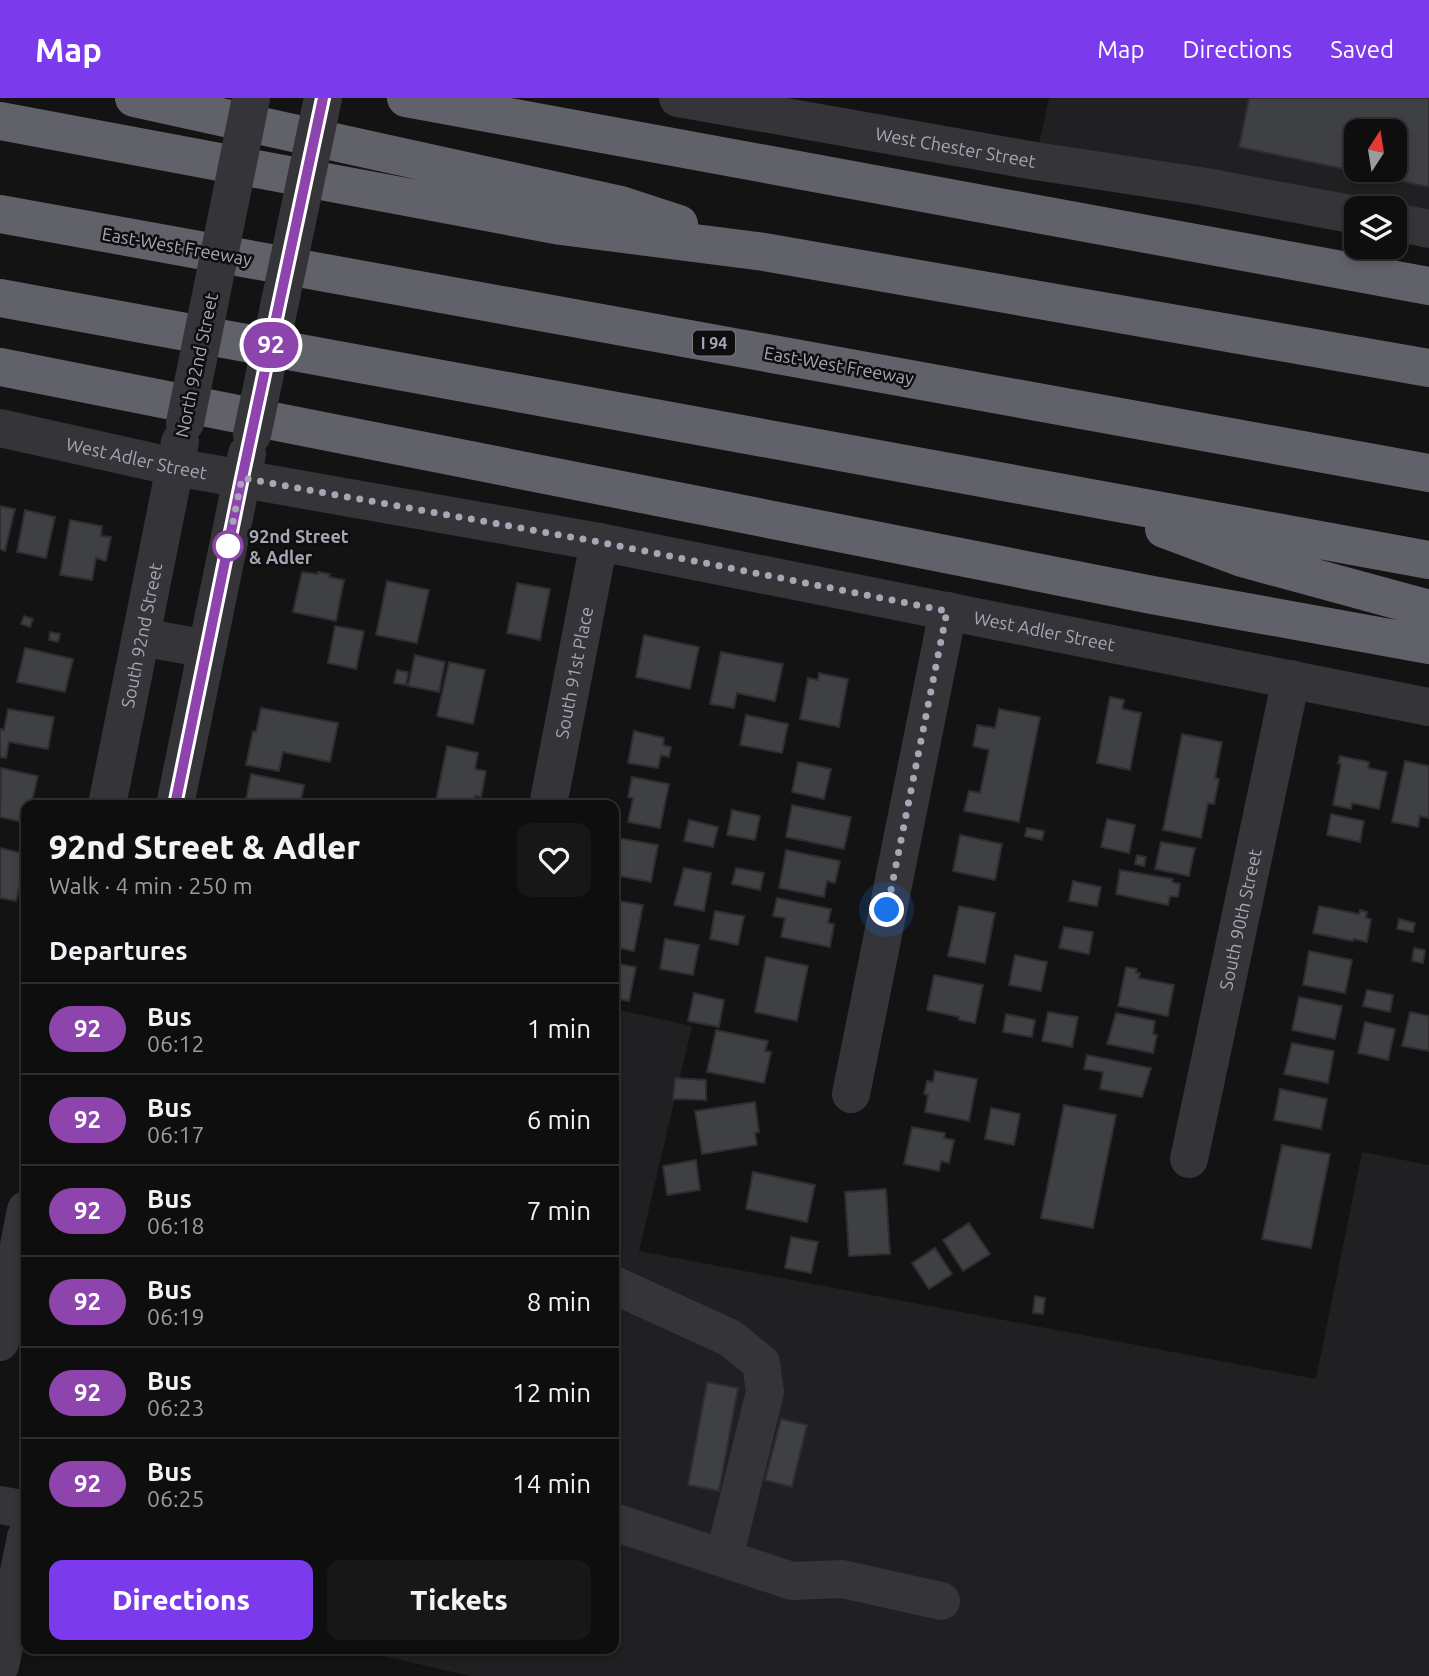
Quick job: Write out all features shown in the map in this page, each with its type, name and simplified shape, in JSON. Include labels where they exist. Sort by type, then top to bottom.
[{"type":"highway","points":[[134,98],[621,205],[764,252]]},
{"type":"highway","points":[[406,98],[1429,286]]},
{"type":"highway","points":[[0,121],[561,226],[764,252],[1429,368]]},
{"type":"highway","name":"East-West Freeway","points":[[0,214],[1429,473]]},
{"type":"highway","points":[[0,298],[1429,559]]},
{"type":"highway","points":[[0,366],[1138,593],[1429,645]]},
{"type":"highway","points":[[1063,492],[1242,558],[1429,609]]},
{"type":"street","name":"North 92nd Street","points":[[174,467],[251,98]]},
{"type":"street","points":[[176,800],[323,98]]},
{"type":"street","name":"West Chester Street","points":[[678,98],[812,109],[1100,172],[1200,186],[1344,213]]},
{"type":"street","points":[[1407,224],[1429,229]]},
{"type":"street","name":"West Adler Street","points":[[0,428],[174,467],[599,542],[1429,707]]},
{"type":"street","name":"South 92nd Street","points":[[108,800],[174,467]]},
{"type":"street","name":"South 91st Place","points":[[549,800],[599,542]]},
{"type":"street","points":[[851,1094],[947,611]]},
{"type":"street","points":[[141,637],[207,649]]},
{"type":"street","name":"South 90th Street","points":[[1189,1159],[1291,679]]},
{"type":"street","points":[[0,1342],[21,1235]]},
{"type":"street","points":[[619,1287],[730,1338],[761,1363],[765,1392],[724,1558]]},
{"type":"street","points":[[0,1505],[21,1509]]},
{"type":"street","points":[[619,1524],[792,1581],[842,1579],[941,1601]]},
{"type":"street","points":[[0,1666],[21,1562]]},
{"type":"shaded area","points":[[1049,98],[1429,98],[1429,230],[1407,216],[1407,196],[1344,196],[1344,206],[1035,161]]},
{"type":"shaded area","points":[[619,1010],[692,1026],[639,1251],[1316,1379],[1362,1152],[1429,1165],[1429,1676],[470,1676],[375,1654],[619,1654]]},
{"type":"building","points":[[1249,98],[1429,98],[1429,187],[1405,182],[1407,119],[1344,119],[1344,169],[1239,147]]},
{"type":"building","points":[[0,506],[15,509],[5,551],[0,549]]},
{"type":"building","points":[[25,510],[55,517],[46,558],[17,552]]},
{"type":"building","points":[[70,520],[102,526],[101,536],[111,537],[106,561],[96,558],[92,580],[60,575]]},
{"type":"building","points":[[302,572],[330,574],[329,577],[344,580],[336,621],[293,612]]},
{"type":"building","points":[[387,581],[429,590],[417,643],[376,635]]},
{"type":"building","points":[[517,583],[550,589],[540,640],[507,633]]},
{"type":"building","points":[[24,616],[33,619],[30,627],[21,624]]},
{"type":"building","points":[[335,626],[364,631],[356,669],[328,663]]},
{"type":"building","points":[[50,632],[60,634],[58,642],[49,640]]},
{"type":"building","points":[[644,635],[699,647],[690,689],[636,677]]},
{"type":"building","points":[[25,648],[73,659],[65,692],[17,682]]},
{"type":"building","points":[[721,652],[783,664],[775,701],[737,693],[734,708],[710,704]]},
{"type":"building","points":[[415,655],[445,662],[439,692],[408,686]]},
{"type":"building","points":[[449,662],[485,670],[473,724],[437,716]]},
{"type":"building","points":[[397,670],[408,672],[406,685],[394,683]]},
{"type":"building","points":[[819,673],[848,679],[839,727],[800,719],[808,678],[818,680]]},
{"type":"building","points":[[1110,697],[1124,700],[1122,709],[1141,713],[1130,770],[1097,763]]},
{"type":"building","points":[[261,708],[338,723],[330,762],[283,752],[279,771],[246,765]]},
{"type":"building","points":[[8,709],[54,717],[48,749],[9,742],[6,758],[0,757],[0,729],[4,730]]},
{"type":"building","points":[[999,709],[1040,717],[1019,822],[964,811],[969,791],[980,793],[989,750],[973,746],[977,725],[995,728]]},
{"type":"building","points":[[746,715],[788,724],[782,753],[740,745]]},
{"type":"building","points":[[634,731],[664,738],[663,745],[671,747],[669,757],[661,755],[658,768],[628,763]]},
{"type":"building","points":[[1182,734],[1222,742],[1215,778],[1219,779],[1214,804],[1208,803],[1201,838],[1163,830]]},
{"type":"building","points":[[447,746],[478,753],[475,769],[486,771],[481,797],[475,796],[474,800],[436,800]]},
{"type":"building","points":[[1340,756],[1369,762],[1368,768],[1387,772],[1379,809],[1352,803],[1351,809],[1333,805],[1341,764],[1338,763]]},
{"type":"building","points":[[1405,761],[1429,766],[1429,818],[1420,816],[1418,827],[1392,822]]},
{"type":"building","points":[[798,762],[831,769],[824,799],[792,792]]},
{"type":"building","points":[[1,768],[38,776],[32,800],[21,800],[21,822],[0,817]]},
{"type":"building","points":[[251,774],[304,785],[301,800],[246,800]]},
{"type":"building","points":[[632,777],[669,784],[660,828],[628,822],[633,798],[628,797]]},
{"type":"building","points":[[792,805],[851,817],[844,849],[786,837]]},
{"type":"building","points":[[732,810],[760,816],[755,840],[727,835]]},
{"type":"building","points":[[1331,814],[1364,821],[1360,842],[1327,835]]},
{"type":"building","points":[[1107,819],[1135,825],[1129,853],[1101,847]]},
{"type":"building","points":[[689,820],[718,827],[713,847],[684,841]]},
{"type":"building","points":[[1027,828],[1044,831],[1042,840],[1025,836]]},
{"type":"building","points":[[960,835],[1002,844],[995,880],[953,871]]},
{"type":"building","points":[[619,838],[658,845],[651,882],[619,876]]},
{"type":"building","points":[[1161,842],[1195,848],[1189,876],[1155,869]]},
{"type":"building","points":[[0,848],[21,853],[21,881],[16,901],[0,898]]},
{"type":"building","points":[[786,850],[840,861],[835,883],[827,881],[824,897],[779,888]]},
{"type":"building","points":[[1137,855],[1146,857],[1144,866],[1135,864]]},
{"type":"building","points":[[684,868],[711,873],[704,911],[674,905]]},
{"type":"building","points":[[736,868],[764,873],[760,890],[732,884]]},
{"type":"building","points":[[1120,870],[1173,879],[1172,882],[1180,884],[1178,897],[1170,896],[1168,905],[1116,894]]},
{"type":"building","points":[[1073,881],[1101,887],[1097,906],[1069,901]]},
{"type":"building","points":[[777,898],[831,909],[828,923],[834,924],[830,947],[781,937],[785,918],[773,916]]},
{"type":"building","points":[[619,901],[643,905],[634,951],[619,948]]},
{"type":"building","points":[[959,906],[995,913],[985,963],[948,956]]},
{"type":"building","points":[[1319,906],[1359,914],[1360,910],[1367,912],[1366,918],[1371,919],[1367,942],[1313,933]]},
{"type":"building","points":[[715,911],[744,916],[738,945],[710,939]]},
{"type":"building","points":[[1399,919],[1415,923],[1413,932],[1397,929]]},
{"type":"building","points":[[1064,927],[1093,932],[1089,954],[1059,948]]},
{"type":"building","points":[[665,939],[699,945],[693,975],[660,969]]},
{"type":"building","points":[[1414,948],[1425,950],[1423,963],[1412,961]]},
{"type":"building","points":[[1309,951],[1352,960],[1345,993],[1303,985]]},
{"type":"building","points":[[1015,955],[1047,962],[1041,991],[1009,985]]},
{"type":"building","points":[[766,957],[808,966],[797,1021],[755,1012]]},
{"type":"building","points":[[619,964],[636,967],[629,1001],[619,999]]},
{"type":"building","points":[[1126,967],[1137,969],[1139,978],[1174,985],[1168,1016],[1118,1006]]},
{"type":"building","points":[[934,975],[983,985],[975,1023],[927,1010]]},
{"type":"building","points":[[1367,990],[1393,995],[1390,1012],[1363,1006]]},
{"type":"building","points":[[694,993],[724,1000],[719,1027],[688,1021]]},
{"type":"building","points":[[1299,997],[1342,1006],[1335,1039],[1292,1030]]},
{"type":"building","points":[[1048,1012],[1078,1017],[1072,1047],[1042,1041]]},
{"type":"building","points":[[1410,1012],[1429,1016],[1429,1051],[1402,1046]]},
{"type":"building","points":[[1116,1013],[1155,1021],[1153,1034],[1157,1035],[1153,1053],[1107,1044]]},
{"type":"building","points":[[1006,1014],[1035,1020],[1032,1037],[1003,1032]]},
{"type":"building","points":[[1365,1022],[1395,1029],[1388,1060],[1358,1053]]},
{"type":"building","points":[[716,1030],[768,1041],[765,1051],[771,1052],[764,1083],[707,1072]]},
{"type":"building","points":[[1292,1043],[1334,1051],[1328,1083],[1284,1074]]},
{"type":"building","points":[[1087,1055],[1151,1068],[1142,1097],[1100,1089],[1103,1072],[1084,1069]]},
{"type":"building","points":[[935,1071],[977,1079],[969,1121],[925,1112],[928,1095],[924,1094],[927,1081],[933,1082]]},
{"type":"building","points":[[675,1078],[706,1080],[706,1100],[673,1099]]},
{"type":"building","points":[[1280,1089],[1327,1099],[1321,1129],[1274,1120]]},
{"type":"building","points":[[755,1102],[759,1132],[755,1133],[757,1145],[702,1154],[695,1111]]},
{"type":"building","points":[[1064,1105],[1116,1115],[1093,1228],[1041,1218]]},
{"type":"building","points":[[991,1108],[1020,1114],[1014,1145],[985,1139]]},
{"type":"building","points":[[912,1127],[945,1133],[944,1138],[954,1140],[949,1163],[941,1161],[939,1171],[904,1164]]},
{"type":"building","points":[[1282,1145],[1330,1154],[1311,1248],[1262,1239]]},
{"type":"building","points":[[696,1160],[700,1190],[667,1195],[663,1166]]},
{"type":"building","points":[[753,1172],[815,1185],[807,1222],[746,1209]]},
{"type":"building","points":[[886,1189],[890,1254],[849,1256],[845,1192]]},
{"type":"building","points":[[969,1223],[990,1254],[963,1271],[943,1240]]},
{"type":"building","points":[[791,1237],[818,1242],[811,1273],[785,1268]]},
{"type":"building","points":[[935,1248],[952,1274],[929,1289],[912,1263]]},
{"type":"building","points":[[1035,1296],[1045,1298],[1043,1314],[1033,1313]]},
{"type":"building","points":[[707,1382],[738,1388],[719,1491],[688,1485]]},
{"type":"building","points":[[781,1419],[807,1425],[792,1487],[765,1480]]},
{"type":"bus line","name":"92","points":[[176,800],[323,98]]},
{"type":"place","name":"92nd Street & Adler","points":[[228,546]]},
{"type":"route","points":[[228,546],[242,478],[599,542],[947,611],[887,910]]}]
